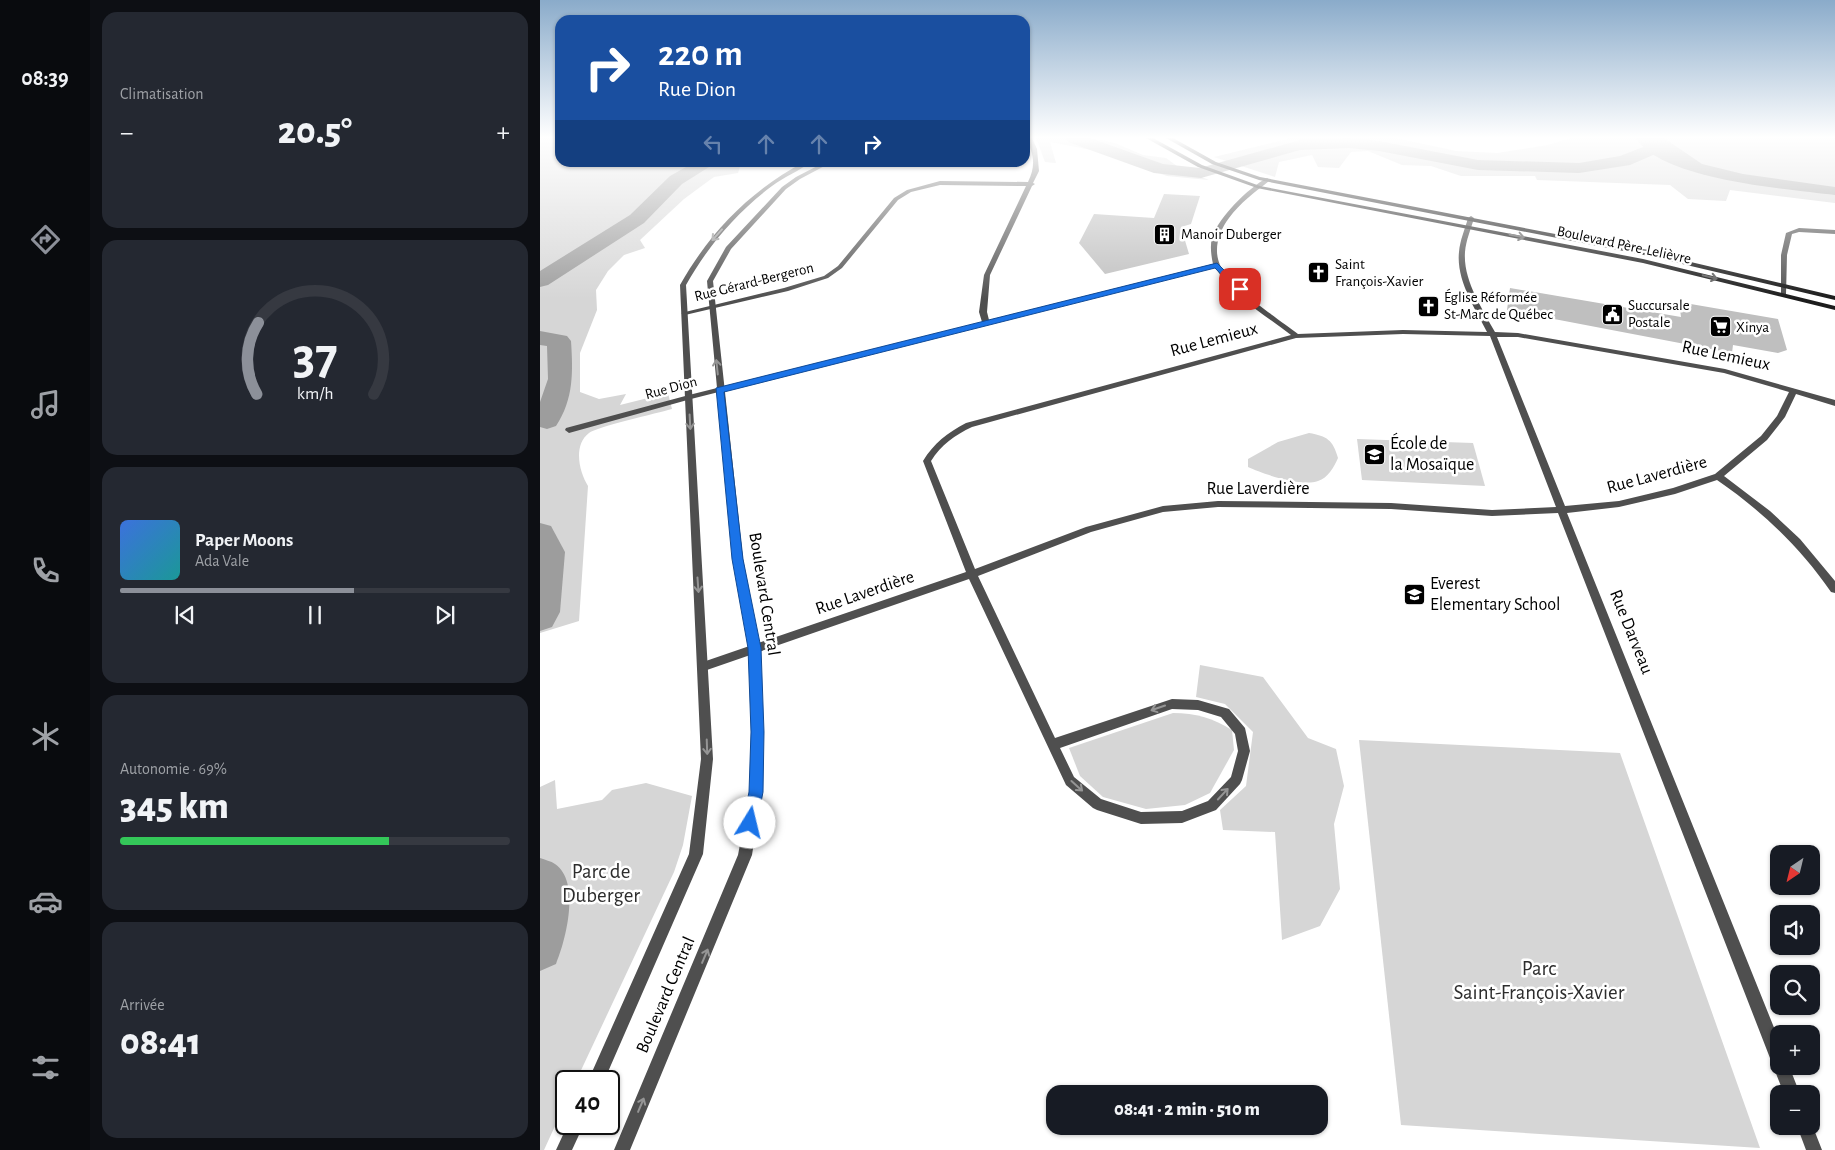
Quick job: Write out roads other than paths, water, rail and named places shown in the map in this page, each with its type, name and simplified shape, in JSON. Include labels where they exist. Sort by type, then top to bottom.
[{"type":"main road","name":"Boulevard Père-Lelièvre","points":[[1287,192],[1651,254],[1783,284],[1835,298]]},
{"type":"main road","name":"Boulevard Père-Lelièvre","points":[[1323,192],[1643,261],[1835,308]]},
{"type":"street","name":"Boulevard Central","points":[[601,1070],[696,854],[708,759],[683,286],[695,263],[707,247],[761,192]]},
{"type":"street","name":"Boulevard Central","points":[[622,1150],[745,855],[756,792],[755,648],[738,559],[719,390],[710,281],[728,248],[781,192]]},
{"type":"street","name":"Rue Gérard-Bergeron","points":[[685,313],[786,290],[826,276],[845,262],[896,199],[908,192]]},
{"type":"street","points":[[986,324],[983,312],[983,298],[987,275],[1028,192]]},
{"type":"street","points":[[1253,192],[1240,201],[1220,227],[1214,250],[1217,265],[1258,306],[1296,336]]},
{"type":"street","name":"Rue Darveau","points":[[1470,222],[1464,235],[1462,260],[1475,299],[1493,336],[1770,1037]]},
{"type":"street","points":[[1782,294],[1784,254],[1789,233],[1799,230],[1835,232]]},
{"type":"street","name":"Rue Dion","points":[[568,430],[689,397],[1217,265]]},
{"type":"street","name":"Rue Lemieux","points":[[1052,744],[1172,704],[1180,704],[1198,705],[1225,713],[1241,732],[1244,751],[1236,780],[1212,806],[1182,817],[1141,818],[1097,804],[1070,781],[1052,744],[972,574],[927,461],[934,447],[950,435],[969,425],[1296,336],[1403,332],[1493,336],[1518,335],[1725,371],[1835,403]]},
{"type":"street","name":"Rue Laverdière","points":[[704,666],[972,574],[1089,529],[1163,509],[1218,504],[1391,506],[1492,512],[1561,510],[1619,504],[1675,491],[1718,476],[1764,438],[1782,416],[1794,390]]},
{"type":"street","points":[[1718,476],[1745,493],[1816,561],[1835,589]]},
{"type":"street","points":[[564,1150],[571,1135]]},
{"type":"street","points":[[1808,1135],[1814,1150]]},
{"type":"waterway","points":[[540,280],[637,219],[664,192]]},
{"type":"waterway","points":[[540,338],[559,341],[561,379],[547,420]]},
{"type":"waterway","points":[[540,534],[549,552],[543,612],[540,617]]},
{"type":"waterway","points":[[540,880],[549,892],[540,948]]},
{"type":"place","name":"Manoir Duberger","points":[[1165,234]]},
{"type":"place","name":"Saint François-Xavier","points":[[1319,273]]},
{"type":"place","name":"Église Réformée St-Marc de Québec","points":[[1428,306]]},
{"type":"place","name":"Succursale Postale","points":[[1612,314]]},
{"type":"place","name":"Xinya","points":[[1720,327]]},
{"type":"place","name":"École de la Mosaïque","points":[[1374,454]]},
{"type":"place","name":"Everest Elementary School","points":[[1414,594]]},
{"type":"park label","name":"Parc de Duberger","points":[[601,883]]},
{"type":"park label","name":"Parc Saint-François-Xavier","points":[[1539,980]]}]
